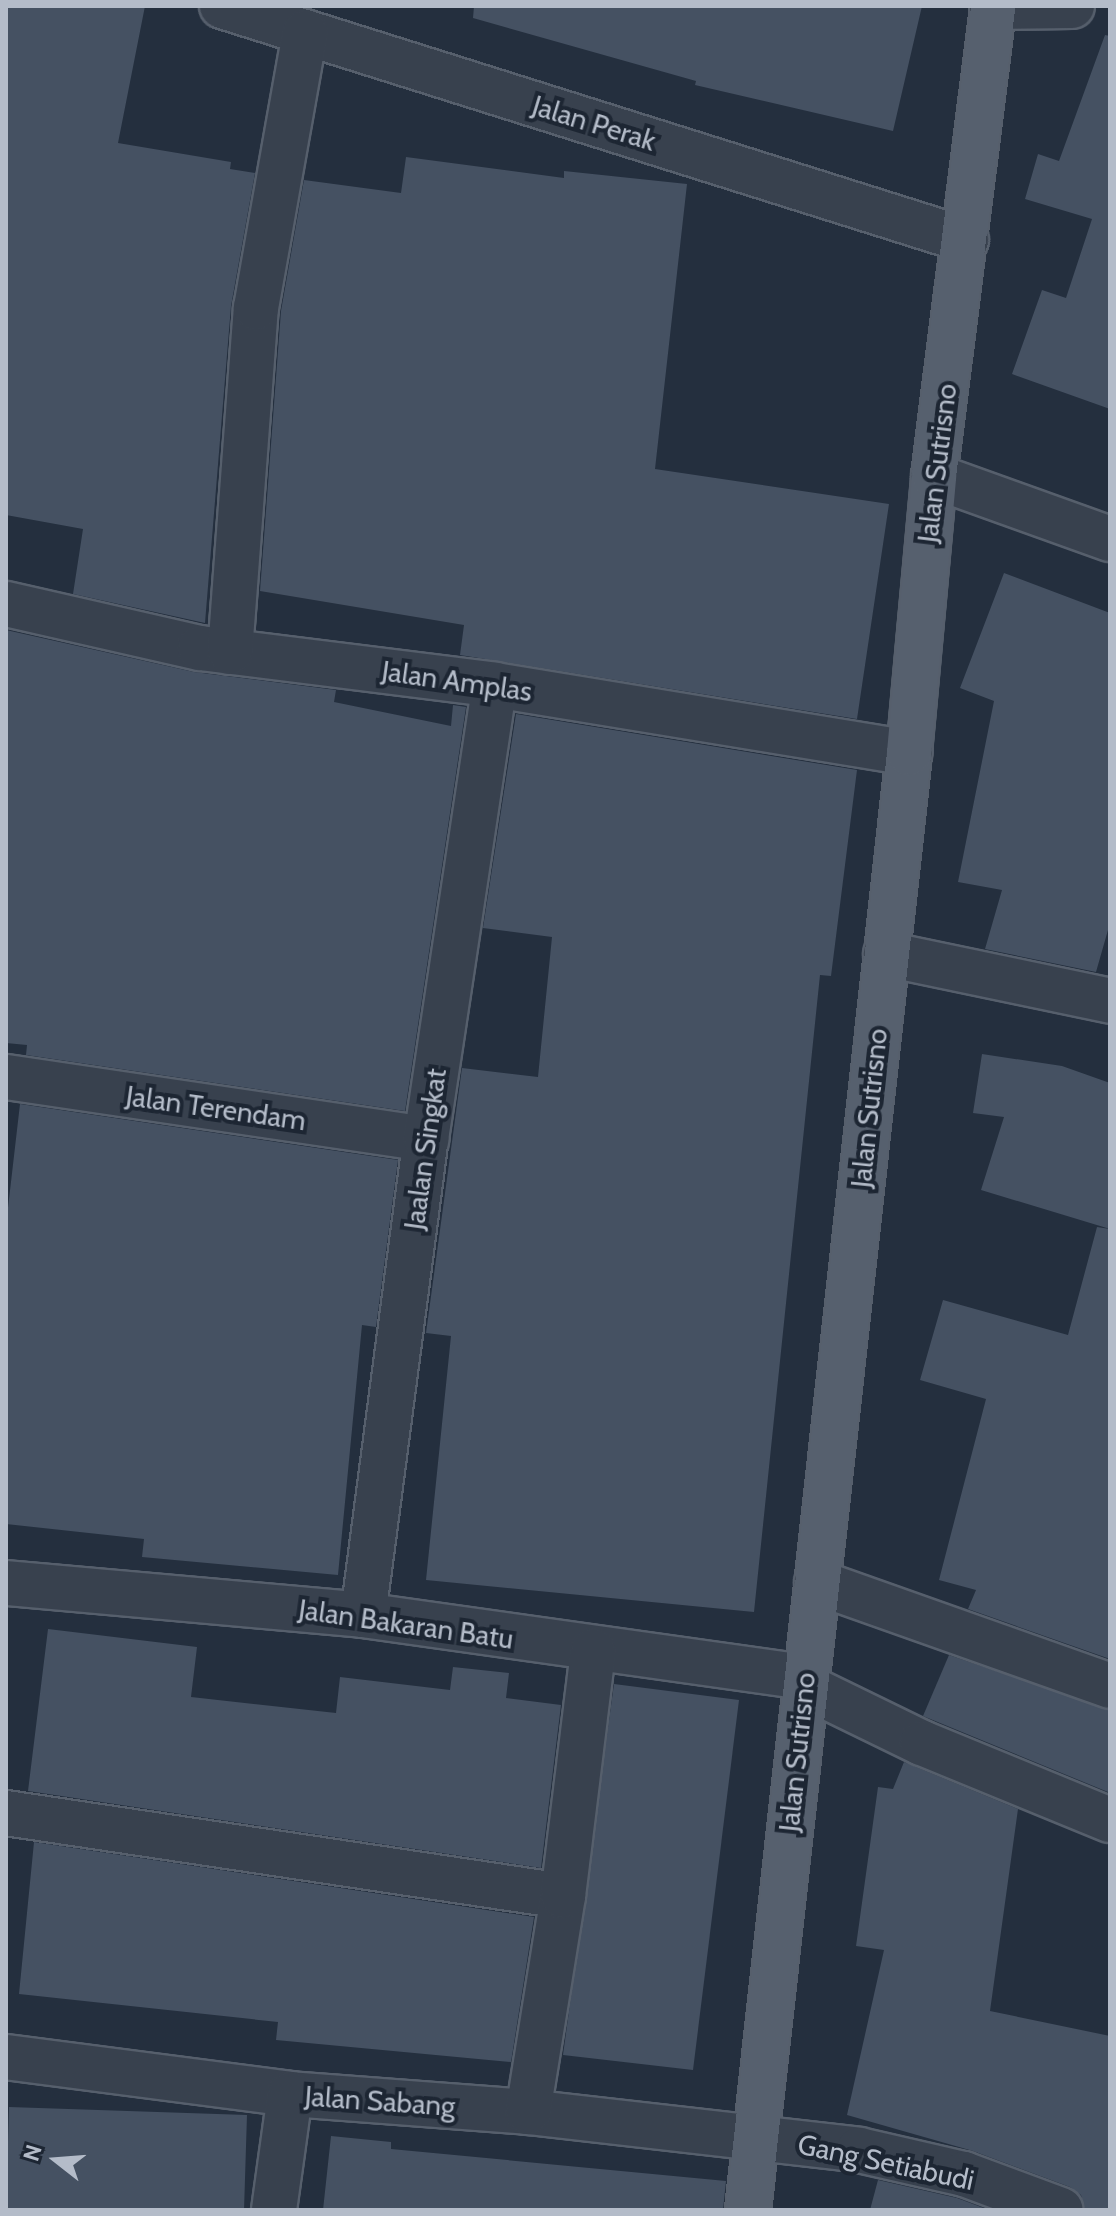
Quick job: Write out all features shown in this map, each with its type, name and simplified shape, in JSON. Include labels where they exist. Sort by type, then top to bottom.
[{"type":"main road","name":"Jalan Sutrisno","points":[[748,2210],[909,753],[934,476],[966,240],[992,7]]},
{"type":"street","name":"Jalan Perak","points":[[222,6],[966,240]]},
{"type":"street","points":[[992,7],[1072,6]]},
{"type":"street","points":[[230,652],[256,308],[305,32]]},
{"type":"street","points":[[934,476],[1110,539]]},
{"type":"street","name":"Jalan Amplas","points":[[6,604],[230,652],[495,685],[909,753]]},
{"type":"street","name":"Jaalan Singkat","points":[[363,1615],[426,1139],[495,685]]},
{"type":"street","points":[[886,954],[1110,1001]]},
{"type":"street","name":"Jalan Terendam","points":[[6,1077],[426,1139]]},
{"type":"street","points":[[817,1582],[1110,1686]]},
{"type":"street","name":"Jalan Bakaran Batu","points":[[6,1583],[363,1615],[805,1682],[922,1743],[1110,1820]]},
{"type":"street","points":[[528,2112],[563,1896],[593,1651]]},
{"type":"street","points":[[6,1813],[563,1896]]},
{"type":"street","name":"Jalan Sabang","points":[[6,2057],[290,2094],[528,2112],[755,2137]]},
{"type":"street","points":[[274,2210],[290,2094]]},
{"type":"street","name":"Gang Setiabudi","points":[[755,2137],[859,2150],[964,2174],[1061,2210]]},
{"type":"building","points":[[6,6],[145,6],[118,143],[231,162],[230,169],[255,173],[231,306],[205,623],[73,594],[83,529],[6,515]]},
{"type":"building","points":[[474,6],[922,6],[893,131],[695,85],[696,81],[473,18]]},
{"type":"building","points":[[1105,35],[1110,36],[1110,409],[1012,374],[1042,290],[1066,298],[1092,219],[1025,199],[1038,154],[1059,161]]},
{"type":"building","points":[[406,157],[564,178],[564,171],[687,184],[655,469],[889,504],[857,719],[460,655],[464,625],[260,591],[281,311],[304,180],[401,193]]},
{"type":"building","points":[[1004,573],[1110,613],[1110,923],[1096,972],[985,949],[1002,890],[958,882],[994,701],[960,688]]},
{"type":"building","points":[[6,630],[194,672],[336,690],[334,702],[451,726],[453,705],[466,707],[405,1111],[26,1055],[27,1045],[6,1043]]},
{"type":"building","points":[[516,714],[857,770],[831,976],[820,975],[754,1612],[426,1580],[451,1336],[426,1333],[462,1068],[538,1077],[552,937],[483,928]]},
{"type":"building","points":[[982,1054],[1062,1066],[1110,1083],[1110,1229],[981,1190],[1004,1117],[973,1113]]},
{"type":"building","points":[[20,1104],[398,1160],[376,1327],[362,1325],[338,1575],[142,1557],[144,1539],[6,1524],[6,1225]]},
{"type":"building","points":[[1097,1227],[1110,1229],[1110,1659],[968,1609],[976,1590],[939,1580],[986,1399],[920,1380],[943,1300],[1068,1335]]},
{"type":"building","points":[[48,1629],[197,1647],[191,1697],[336,1713],[340,1677],[450,1690],[453,1667],[509,1673],[506,1698],[561,1705],[541,1868],[28,1791]]},
{"type":"building","points":[[949,1655],[1110,1710],[1108,1792],[923,1716]]},
{"type":"building","points":[[614,1684],[739,1700],[693,2070],[563,2055]]},
{"type":"building","points":[[904,1762],[1018,1809],[990,2011],[1110,2036],[1110,2210],[1085,2210],[1081,2195],[1070,2187],[973,2151],[847,2115],[884,1950],[856,1946],[878,1787],[893,1789]]},
{"type":"building","points":[[34,1842],[534,1917],[511,2062],[276,2040],[278,2022],[19,1994]]},
{"type":"building","points":[[9,2107],[247,2115],[244,2210],[6,2210]]},
{"type":"building","points":[[331,2136],[391,2142],[391,2149],[726,2181],[723,2210],[323,2210]]},
{"type":"building","points":[[878,2180],[957,2198],[989,2210],[870,2210]]}]
